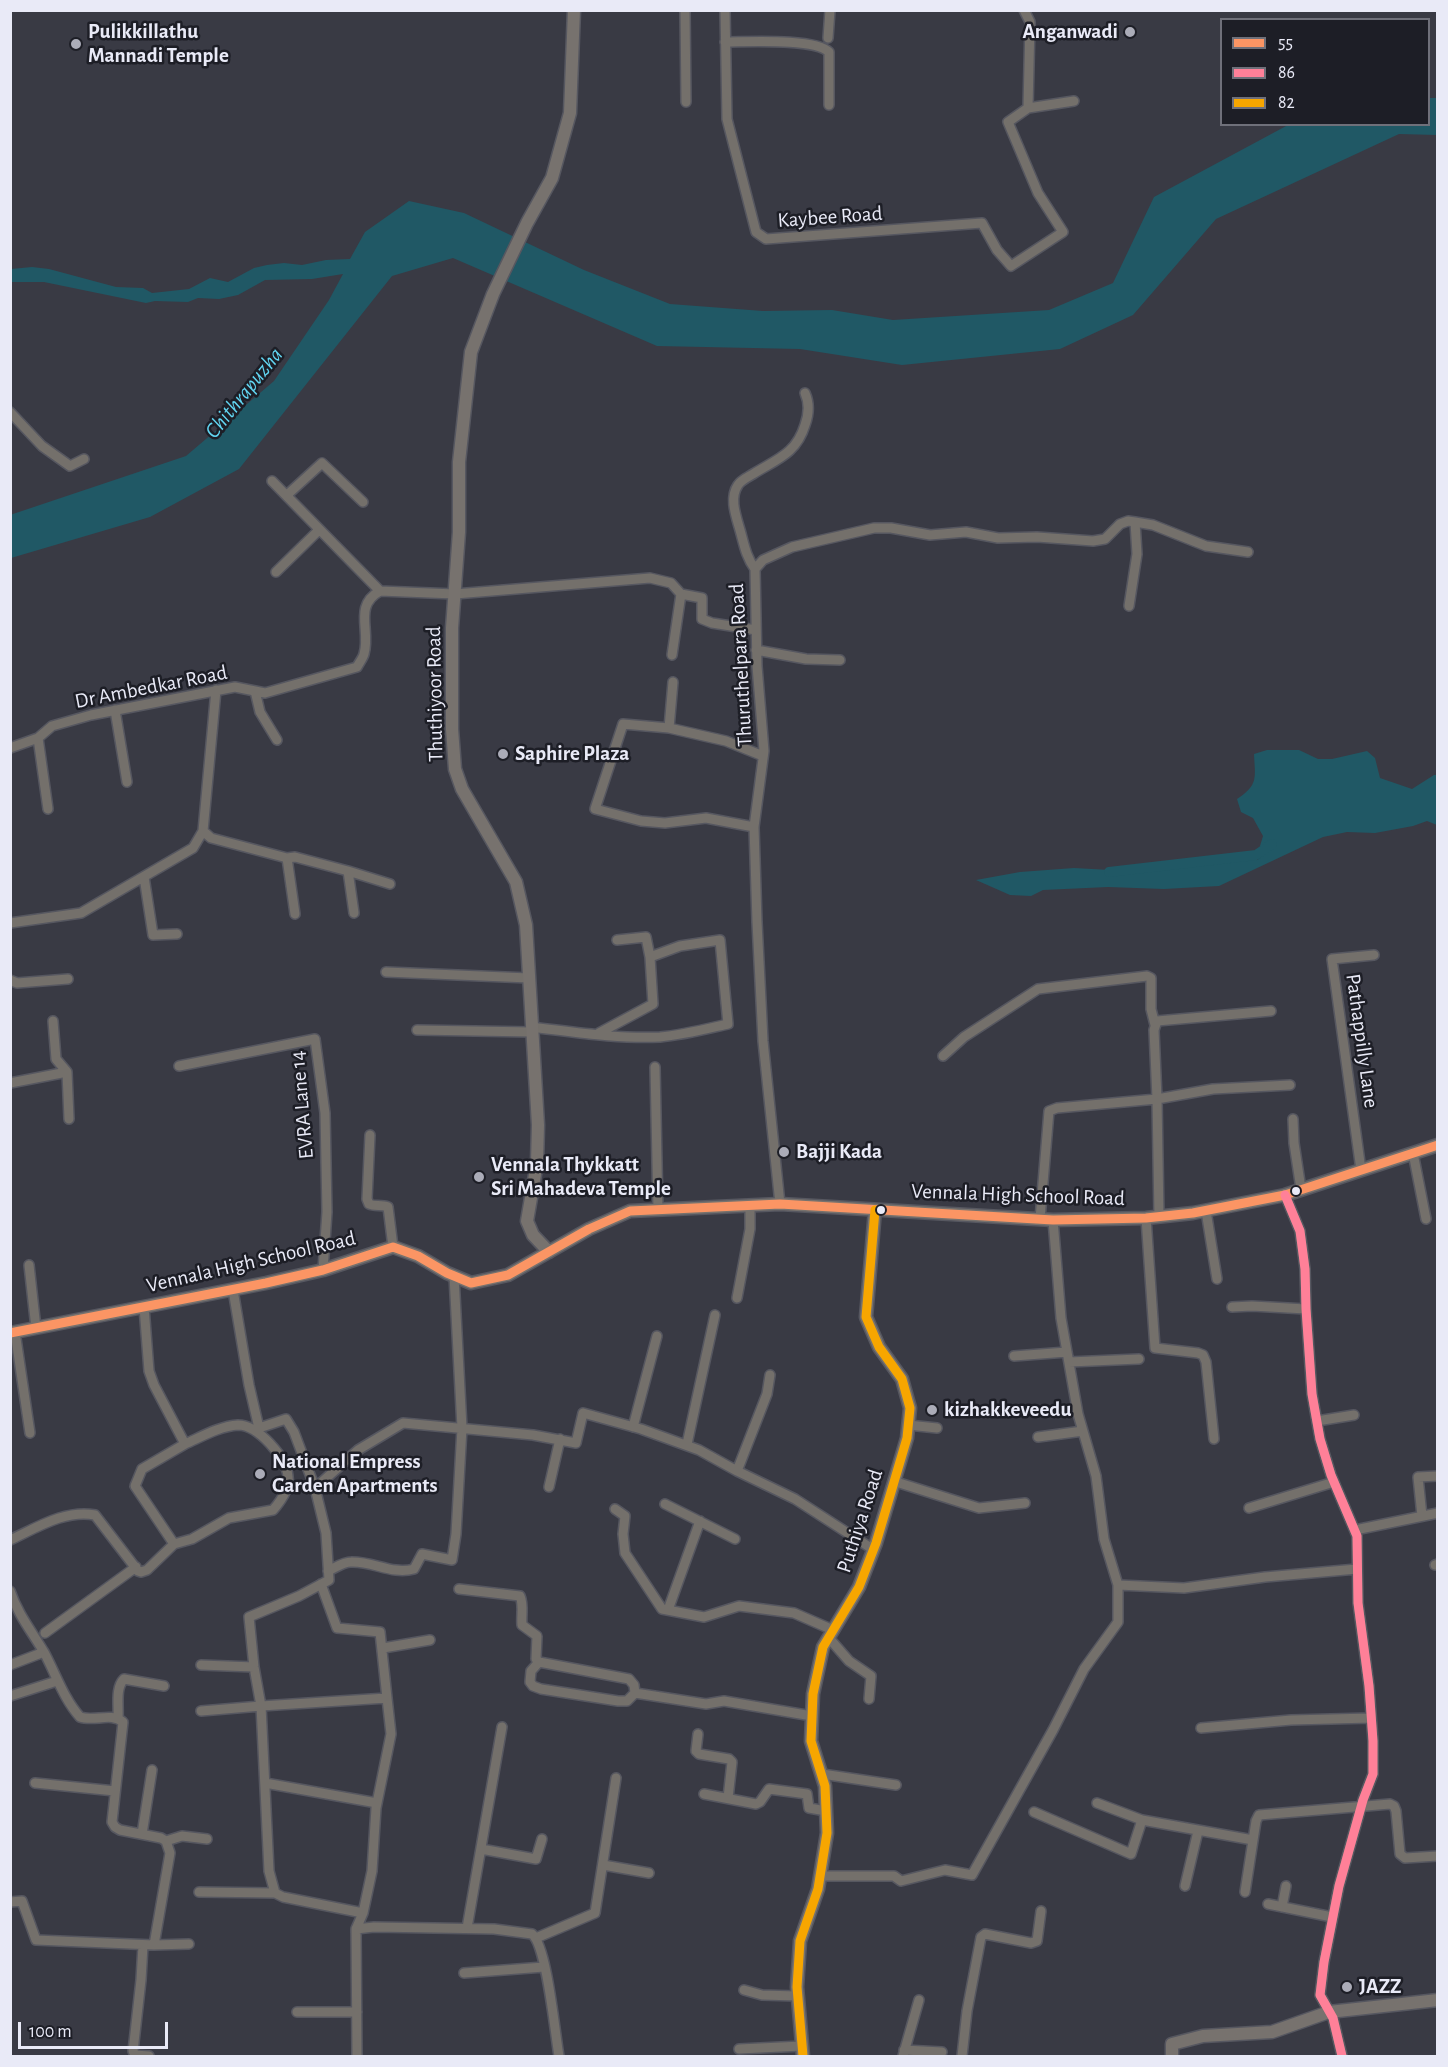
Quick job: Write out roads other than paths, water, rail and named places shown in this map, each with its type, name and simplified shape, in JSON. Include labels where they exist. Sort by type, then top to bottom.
[{"type":"main road","name":"Thuthiyoor Road","points":[[549,1252],[533,1235],[527,1221],[537,1153],[538,1125],[526,925],[516,882],[462,789],[455,769],[452,729],[452,662],[459,532],[459,462],[471,352],[493,294],[552,178],[570,113],[574,10]]},
{"type":"main road","name":"Vennala High School Road","points":[[13,1332],[323,1270],[393,1247],[418,1256],[471,1283],[508,1275],[590,1229],[630,1211],[780,1204],[1053,1220],[1159,1217],[1206,1211],[1285,1195],[1437,1145]]},
{"type":"main road","name":"Puthiya Road","points":[[802,2051],[797,1996],[800,1941],[818,1889],[827,1833],[825,1786],[811,1741],[813,1694],[823,1647],[859,1587],[873,1550],[907,1438],[910,1408],[902,1379],[879,1347],[866,1317],[875,1210]]},
{"type":"main road","points":[[1172,2056],[1172,2044],[1203,2036],[1272,2032],[1329,2012],[1437,2000]]},
{"type":"street","points":[[685,10],[686,102]]},
{"type":"street","name":"Kaybee Road","points":[[724,10],[727,119],[756,232],[766,239],[982,223],[997,250],[1011,266],[1063,232],[1038,193],[1008,122],[1028,108]]},
{"type":"street","points":[[828,38],[830,10]]},
{"type":"street","points":[[1024,10],[1029,22],[1028,108],[1074,101]]},
{"type":"street","points":[[725,42],[791,42],[824,47],[829,52],[829,105]]},
{"type":"street","points":[[755,569],[748,559],[734,510],[734,494],[737,485],[745,478],[789,452],[801,439],[809,402],[805,393]]},
{"type":"street","points":[[10,412],[42,446],[70,466],[84,459]]},
{"type":"street","points":[[287,495],[322,463],[363,502]]},
{"type":"street","points":[[272,481],[380,591],[454,594],[650,578],[671,583],[681,594],[702,598],[702,619],[712,623],[756,630]]},
{"type":"street","name":"Thuruthelpara Road","points":[[780,1204],[763,1041],[754,826],[763,756],[756,651],[755,569],[763,560],[792,547],[873,528],[891,528],[930,536],[966,532],[998,538],[1037,537],[1093,541],[1105,539],[1120,524],[1128,521],[1135,522]]},
{"type":"street","points":[[1129,606],[1137,554],[1135,522],[1153,525],[1214,548],[1248,552]]},
{"type":"street","points":[[276,572],[319,530]]},
{"type":"street","name":"Dr Ambedkar Road","points":[[10,748],[38,738],[52,726],[115,710],[235,687],[265,693],[357,667],[365,653],[365,605],[371,596],[380,591]]},
{"type":"street","points":[[672,655],[681,594]]},
{"type":"street","points":[[756,651],[806,659],[840,660]]},
{"type":"street","points":[[669,728],[674,682]]},
{"type":"street","points":[[10,923],[81,913],[193,848],[203,831],[216,690]]},
{"type":"street","points":[[255,691],[260,712],[277,740]]},
{"type":"street","points":[[115,710],[127,782]]},
{"type":"street","points":[[754,826],[706,818],[665,823],[641,821],[594,808],[623,724],[669,728],[726,741],[763,756]]},
{"type":"street","points":[[38,738],[48,809]]},
{"type":"street","points":[[203,831],[211,838],[287,858],[295,857],[390,884]]},
{"type":"street","points":[[287,858],[295,914]]},
{"type":"street","points":[[348,871],[354,913]]},
{"type":"street","points":[[144,877],[153,935],[177,934]]},
{"type":"street","points":[[597,1034],[653,1005],[650,957],[646,937],[617,940]]},
{"type":"street","points":[[417,1030],[532,1029],[661,1037],[728,1024],[720,940],[680,946],[650,957]]},
{"type":"street","name":"Pathappilly Lane","points":[[1361,1170],[1332,959],[1374,955]]},
{"type":"street","points":[[386,972],[529,978]]},
{"type":"street","points":[[943,1056],[964,1036],[1038,989],[1147,976],[1151,978],[1151,1009],[1155,1025],[1159,1217]]},
{"type":"street","points":[[10,980],[17,983],[68,979]]},
{"type":"street","points":[[1155,1025],[1156,1021],[1271,1011]]},
{"type":"street","points":[[630,1017],[634,1036]]},
{"type":"street","points":[[53,1021],[56,1059],[67,1072],[69,1119]]},
{"type":"street","name":"EVRA Lane 14","points":[[179,1066],[315,1040],[325,1113],[327,1212],[323,1270]]},
{"type":"street","points":[[655,1066],[658,1210]]},
{"type":"street","points":[[10,1083],[67,1072]]},
{"type":"street","points":[[1040,1219],[1049,1111],[1057,1108],[1157,1099],[1213,1089],[1290,1085]]},
{"type":"street","points":[[1293,1119],[1295,1152],[1302,1189]]},
{"type":"street","points":[[370,1136],[367,1199],[373,1206],[388,1207],[393,1247]]},
{"type":"street","points":[[1413,1153],[1426,1219]]},
{"type":"street","points":[[1285,1195],[1300,1231],[1305,1269],[1312,1394],[1320,1439],[1334,1482],[1357,1536],[1358,1603],[1369,1686],[1373,1774],[1332,1917],[1320,1995],[1333,2018],[1342,2056]]},
{"type":"street","points":[[736,1298],[750,1229],[750,1206]]},
{"type":"street","points":[[1206,1211],[1217,1279]]},
{"type":"street","points":[[1146,1218],[1155,1348],[1203,1355],[1206,1362],[1214,1439]]},
{"type":"street","points":[[820,1876],[894,1876],[901,1881],[945,1870],[972,1875],[1053,1730],[1084,1669],[1118,1622],[1118,1585],[1104,1539],[1096,1476],[1083,1431],[1061,1318],[1053,1220]]},
{"type":"street","points":[[29,1265],[36,1328]]},
{"type":"street","points":[[328,1571],[349,1562],[391,1570],[411,1570],[414,1569],[422,1554],[452,1560],[456,1534],[462,1428],[454,1276]]},
{"type":"street","points":[[232,1290],[259,1428],[286,1419],[294,1432],[315,1488],[326,1533],[329,1580],[249,1617],[261,1706],[268,1871],[274,1893]]},
{"type":"street","points":[[144,1307],[149,1371],[185,1444]]},
{"type":"street","points":[[1232,1307],[1306,1309]]},
{"type":"street","points":[[687,1444],[715,1315]]},
{"type":"street","points":[[13,1332],[30,1433]]},
{"type":"street","points":[[633,1427],[657,1336]]},
{"type":"street","points":[[1014,1356],[1067,1352]]},
{"type":"street","points":[[1069,1362],[1139,1359]]},
{"type":"street","points":[[737,1471],[766,1394],[770,1375]]},
{"type":"street","points":[[315,1488],[358,1450],[403,1423],[533,1434],[576,1443],[583,1413],[687,1444],[795,1499],[873,1550]]},
{"type":"street","points":[[1317,1421],[1354,1415]]},
{"type":"street","points":[[10,1539],[64,1516],[87,1513],[95,1515],[100,1520],[141,1572],[147,1570],[174,1544],[192,1539],[229,1518],[273,1510],[282,1498],[289,1478],[283,1460],[264,1437],[241,1425],[223,1428],[185,1444],[142,1469],[135,1486],[174,1544]]},
{"type":"street","points":[[908,1425],[937,1428]]},
{"type":"street","points":[[1038,1437],[1083,1431]]},
{"type":"street","points":[[549,1486],[560,1439]]},
{"type":"street","points":[[1422,1516],[1418,1477],[1437,1476]]},
{"type":"street","points":[[893,1481],[979,1508],[1025,1503]]},
{"type":"street","points":[[1249,1508],[1334,1482]]},
{"type":"street","points":[[666,1504],[735,1539]]},
{"type":"street","points":[[615,1509],[625,1516],[623,1534],[625,1553],[662,1609],[704,1617],[739,1606],[794,1613],[831,1634],[849,1661],[871,1676],[869,1699]]},
{"type":"street","points":[[1354,1530],[1437,1513]]},
{"type":"street","points":[[668,1610],[700,1521]]},
{"type":"street","points":[[45,1633],[136,1567]]},
{"type":"street","points":[[1118,1585],[1185,1588],[1265,1577],[1357,1569]]},
{"type":"street","points":[[321,1584],[337,1628],[380,1632],[391,1734],[377,1803],[372,1871],[363,1914],[356,1929],[357,2056]]},
{"type":"street","points":[[459,1589],[520,1596],[523,1602],[520,1615],[522,1625],[537,1636],[536,1659],[539,1662],[629,1679],[634,1685],[635,1693]]},
{"type":"street","points":[[10,1592],[27,1628],[44,1652],[57,1681],[80,1717],[95,1719],[112,1717],[123,1722],[112,1822],[115,1827],[161,1838],[166,1841],[170,1853],[154,1945]]},
{"type":"street","points":[[383,1648],[430,1640]]},
{"type":"street","points":[[10,1665],[44,1652]]},
{"type":"street","points":[[539,1662],[531,1671],[530,1682],[541,1689],[618,1701],[627,1701],[635,1693]]},
{"type":"street","points":[[201,1665],[254,1667]]},
{"type":"street","points":[[118,1718],[119,1689],[124,1679],[164,1686]]},
{"type":"street","points":[[10,1696],[57,1681]]},
{"type":"street","points":[[635,1693],[706,1704],[724,1701],[812,1716]]},
{"type":"street","points":[[201,1711],[387,1698]]},
{"type":"street","points":[[1201,1728],[1291,1720],[1371,1718]]},
{"type":"street","points":[[467,1928],[502,1727]]},
{"type":"street","points":[[698,1734],[696,1751],[699,1754],[729,1759],[732,1762],[729,1798]]},
{"type":"street","points":[[142,1834],[152,1770]]},
{"type":"street","points":[[822,1774],[897,1785]]},
{"type":"street","points":[[536,1938],[595,1912],[616,1778]]},
{"type":"street","points":[[34,1783],[115,1791]]},
{"type":"street","points":[[265,1783],[377,1803]]},
{"type":"street","points":[[704,1794],[756,1804],[760,1802],[768,1789],[807,1794],[809,1808],[826,1811]]},
{"type":"street","points":[[1097,1803],[1142,1820],[1253,1840]]},
{"type":"street","points":[[1245,1892],[1256,1821],[1259,1815],[1390,1804],[1395,1806],[1400,1854],[1405,1858],[1437,1856]]},
{"type":"street","points":[[1034,1812],[1131,1854],[1142,1820]]},
{"type":"street","points":[[1185,1886],[1198,1831]]},
{"type":"street","points":[[166,1841],[182,1836],[207,1839]]},
{"type":"street","points":[[481,1849],[536,1859],[542,1839]]},
{"type":"street","points":[[603,1865],[649,1873]]},
{"type":"street","points":[[1282,1907],[1286,1886]]},
{"type":"street","points":[[199,1892],[274,1893],[283,1898],[363,1914]]},
{"type":"street","points":[[10,1902],[22,1901],[36,1940],[143,1945],[189,1944]]},
{"type":"street","points":[[1268,1904],[1332,1917]]},
{"type":"street","points":[[962,2056],[967,2011],[981,1937],[985,1934],[1031,1943],[1037,1941],[1041,1911]]},
{"type":"street","points":[[356,1929],[374,1927],[512,1930],[536,1938],[544,1967],[559,2056]]},
{"type":"street","points":[[143,1945],[132,2056],[150,2056]]},
{"type":"street","points":[[464,1973],[544,1967]]},
{"type":"street","points":[[744,1990],[762,1995],[797,1996]]},
{"type":"street","points":[[919,2000],[904,2053],[942,2052]]},
{"type":"street","points":[[297,2012],[357,2012]]},
{"type":"street","points":[[739,2049],[802,2051]]},
{"type":"water","points":[[1430,98],[1437,98],[1437,135],[1399,134],[1216,219],[1133,315],[1060,349],[902,365],[800,349],[657,346],[453,258],[392,276],[239,469],[150,517],[11,558],[10,515],[186,456],[274,381],[329,300],[343,274],[312,279],[265,280],[238,295],[219,299],[198,298],[188,302],[146,303],[44,282],[11,282],[11,269],[32,267],[49,269],[116,287],[143,288],[152,293],[189,289],[210,278],[228,282],[254,268],[267,265],[284,263],[302,265],[326,260],[350,259],[365,232],[409,201],[464,213],[584,270],[670,304],[763,311],[832,310],[893,320],[1049,310],[1113,283],[1154,197],[1286,126],[1430,126]]},
{"type":"water","points":[[1267,750],[1299,750],[1318,759],[1332,759],[1367,751],[1375,758],[1380,778],[1412,789],[1437,775],[1437,825],[1427,821],[1375,833],[1347,832],[1323,837],[1219,886],[1043,890],[1031,896],[1010,895],[976,880],[1020,872],[1074,868],[1128,871],[1257,860],[1263,855],[1260,846],[1263,836],[1253,818],[1241,812],[1237,799],[1249,789],[1254,780],[1254,754]]},
{"type":"waterway","points":[[1109,872],[1256,855],[1272,844]]},
{"type":"place","name":"Anganwadi","points":[[1130,32]]},
{"type":"place","name":"Pulikkillathu Mannadi Temple","points":[[76,44]]},
{"type":"place","name":"Saphire Plaza","points":[[503,754]]},
{"type":"place","name":"Bajji Kada","points":[[784,1152]]},
{"type":"place","name":"Vennala Thykkatt Sri Mahadeva Temple","points":[[479,1177]]},
{"type":"place","name":"kizhakkeveedu","points":[[932,1410]]},
{"type":"place","name":"National Empress Garden Apartments","points":[[260,1474]]},
{"type":"place","name":"JAZZ","points":[[1347,1987]]},
{"type":"water label","name":"Chithrapuzha","points":[[244,393]]}]
